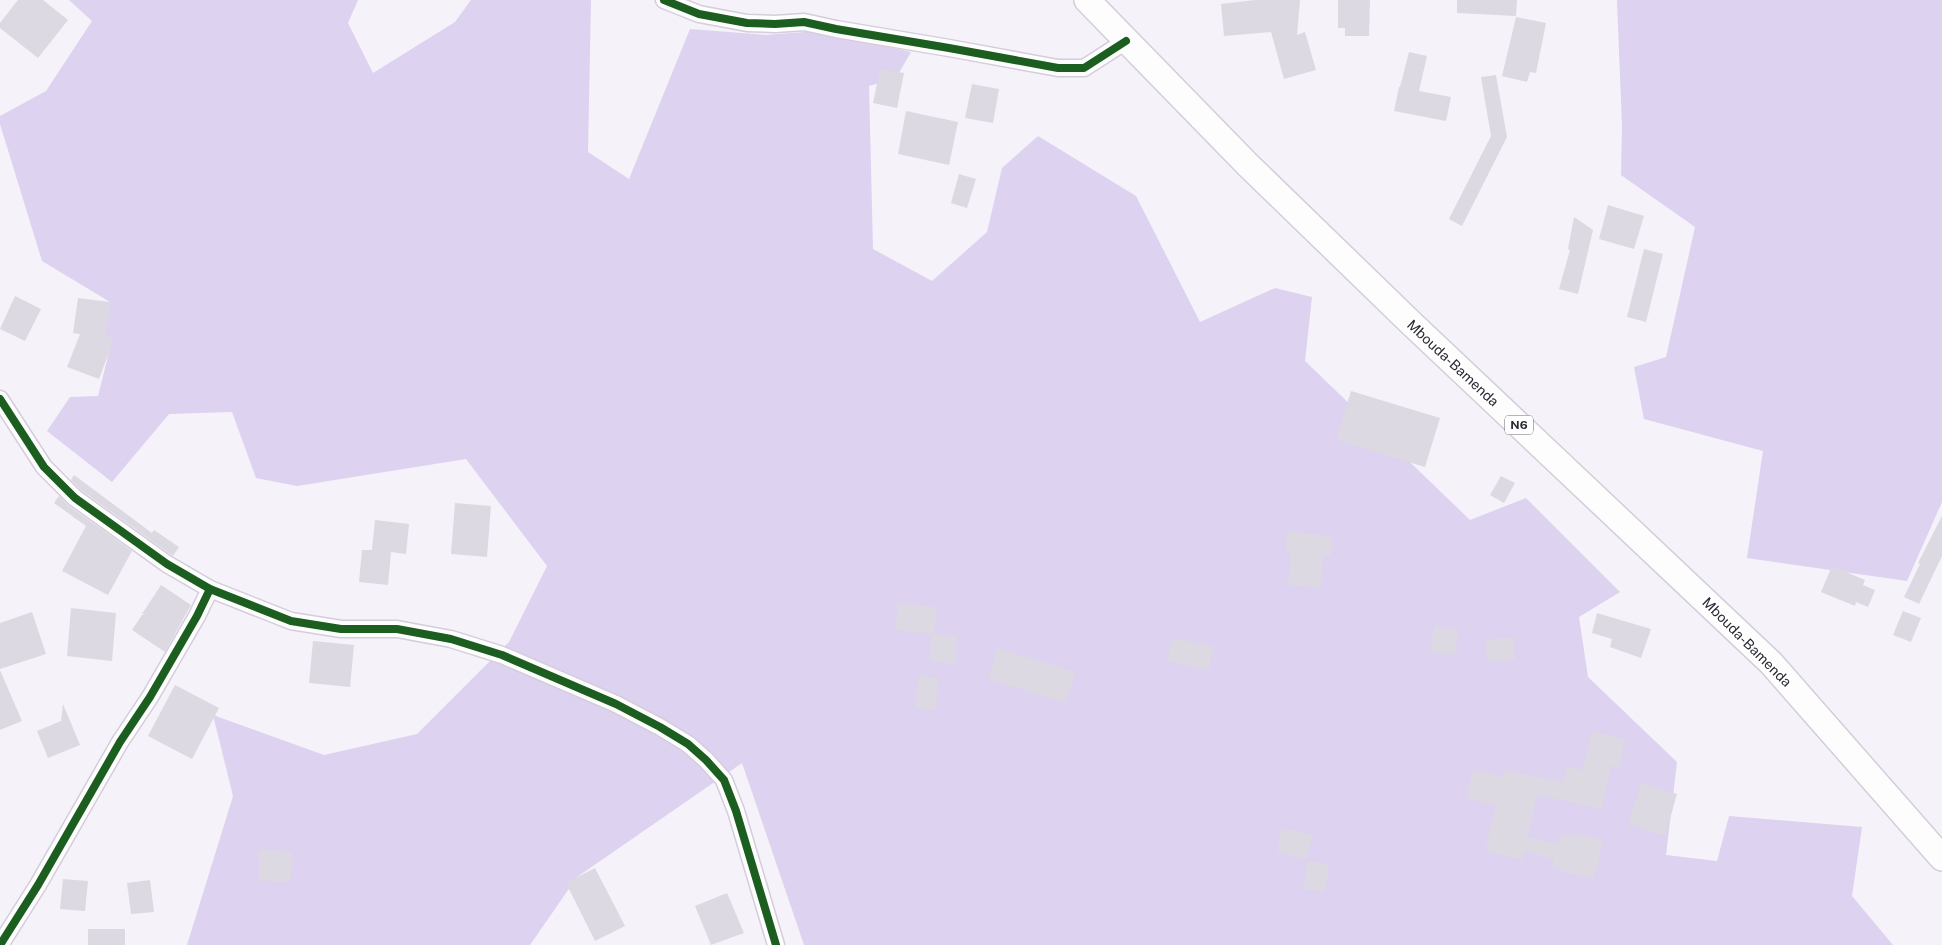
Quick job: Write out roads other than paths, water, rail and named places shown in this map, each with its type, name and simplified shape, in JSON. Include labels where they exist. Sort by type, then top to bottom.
[{"type":"highway","name":"Mbouda-Bamenda","points":[[1087,0],[1248,165],[1418,330],[1772,663],[1942,858]]},
{"type":"street","points":[[664,0],[699,14],[731,20],[775,24],[804,22],[1058,68],[1084,68],[1126,41]]},
{"type":"street","points":[[0,399],[44,467],[75,498],[167,564],[210,589],[291,621],[341,628],[397,629],[451,639],[502,655],[616,704],[688,744],[724,780],[736,811],[776,945]]},
{"type":"street","points":[[0,945],[38,884],[120,742],[150,697],[197,616],[210,589]]}]
